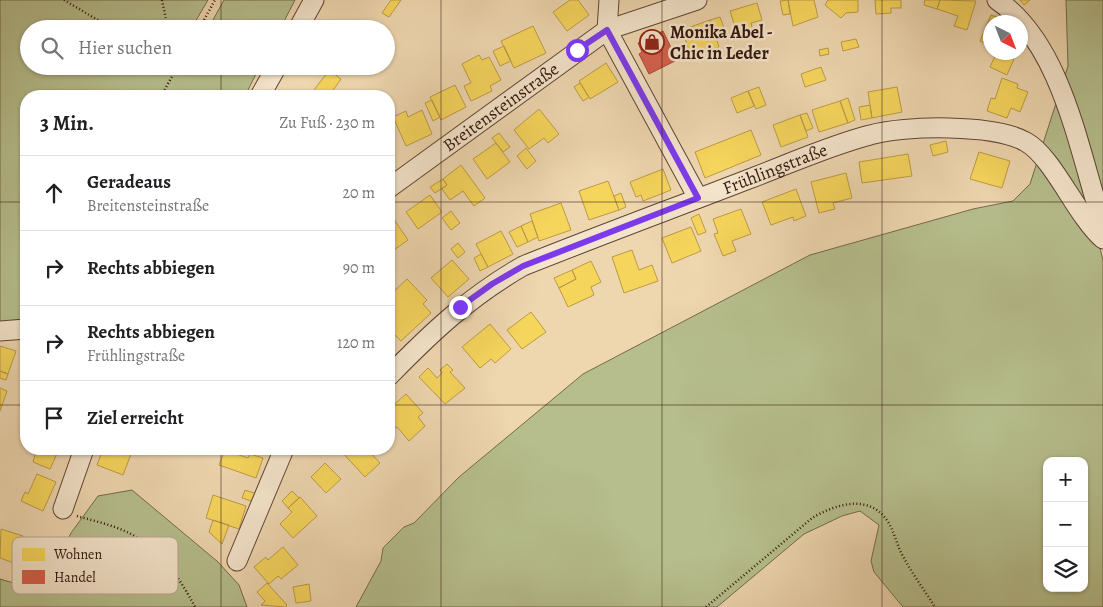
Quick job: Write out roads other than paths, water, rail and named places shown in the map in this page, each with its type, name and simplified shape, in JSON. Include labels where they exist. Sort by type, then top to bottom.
[{"type":"street","points":[[303,20],[314,0]]},
{"type":"street","points":[[609,0],[607,30],[698,198]]},
{"type":"street","name":"Breitensteinstraße","points":[[395,184],[607,30],[697,0]]},
{"type":"street","points":[[997,0],[1013,11],[1029,29],[1048,61],[1080,143],[1103,225]]},
{"type":"street","points":[[263,90],[272,75]]},
{"type":"street","name":"Frühlingstraße","points":[[395,370],[460,307],[492,284],[523,266],[821,151],[872,134],[920,129],[970,128],[1010,135],[1027,142],[1040,154],[1089,225],[1103,239]]},
{"type":"street","points":[[0,331],[20,329]]},
{"type":"street","points":[[63,509],[82,455]]},
{"type":"street","points":[[237,561],[281,455]]},
{"type":"place","name":"Monika Abel - Chic in Leder","points":[[652,42]]}]
